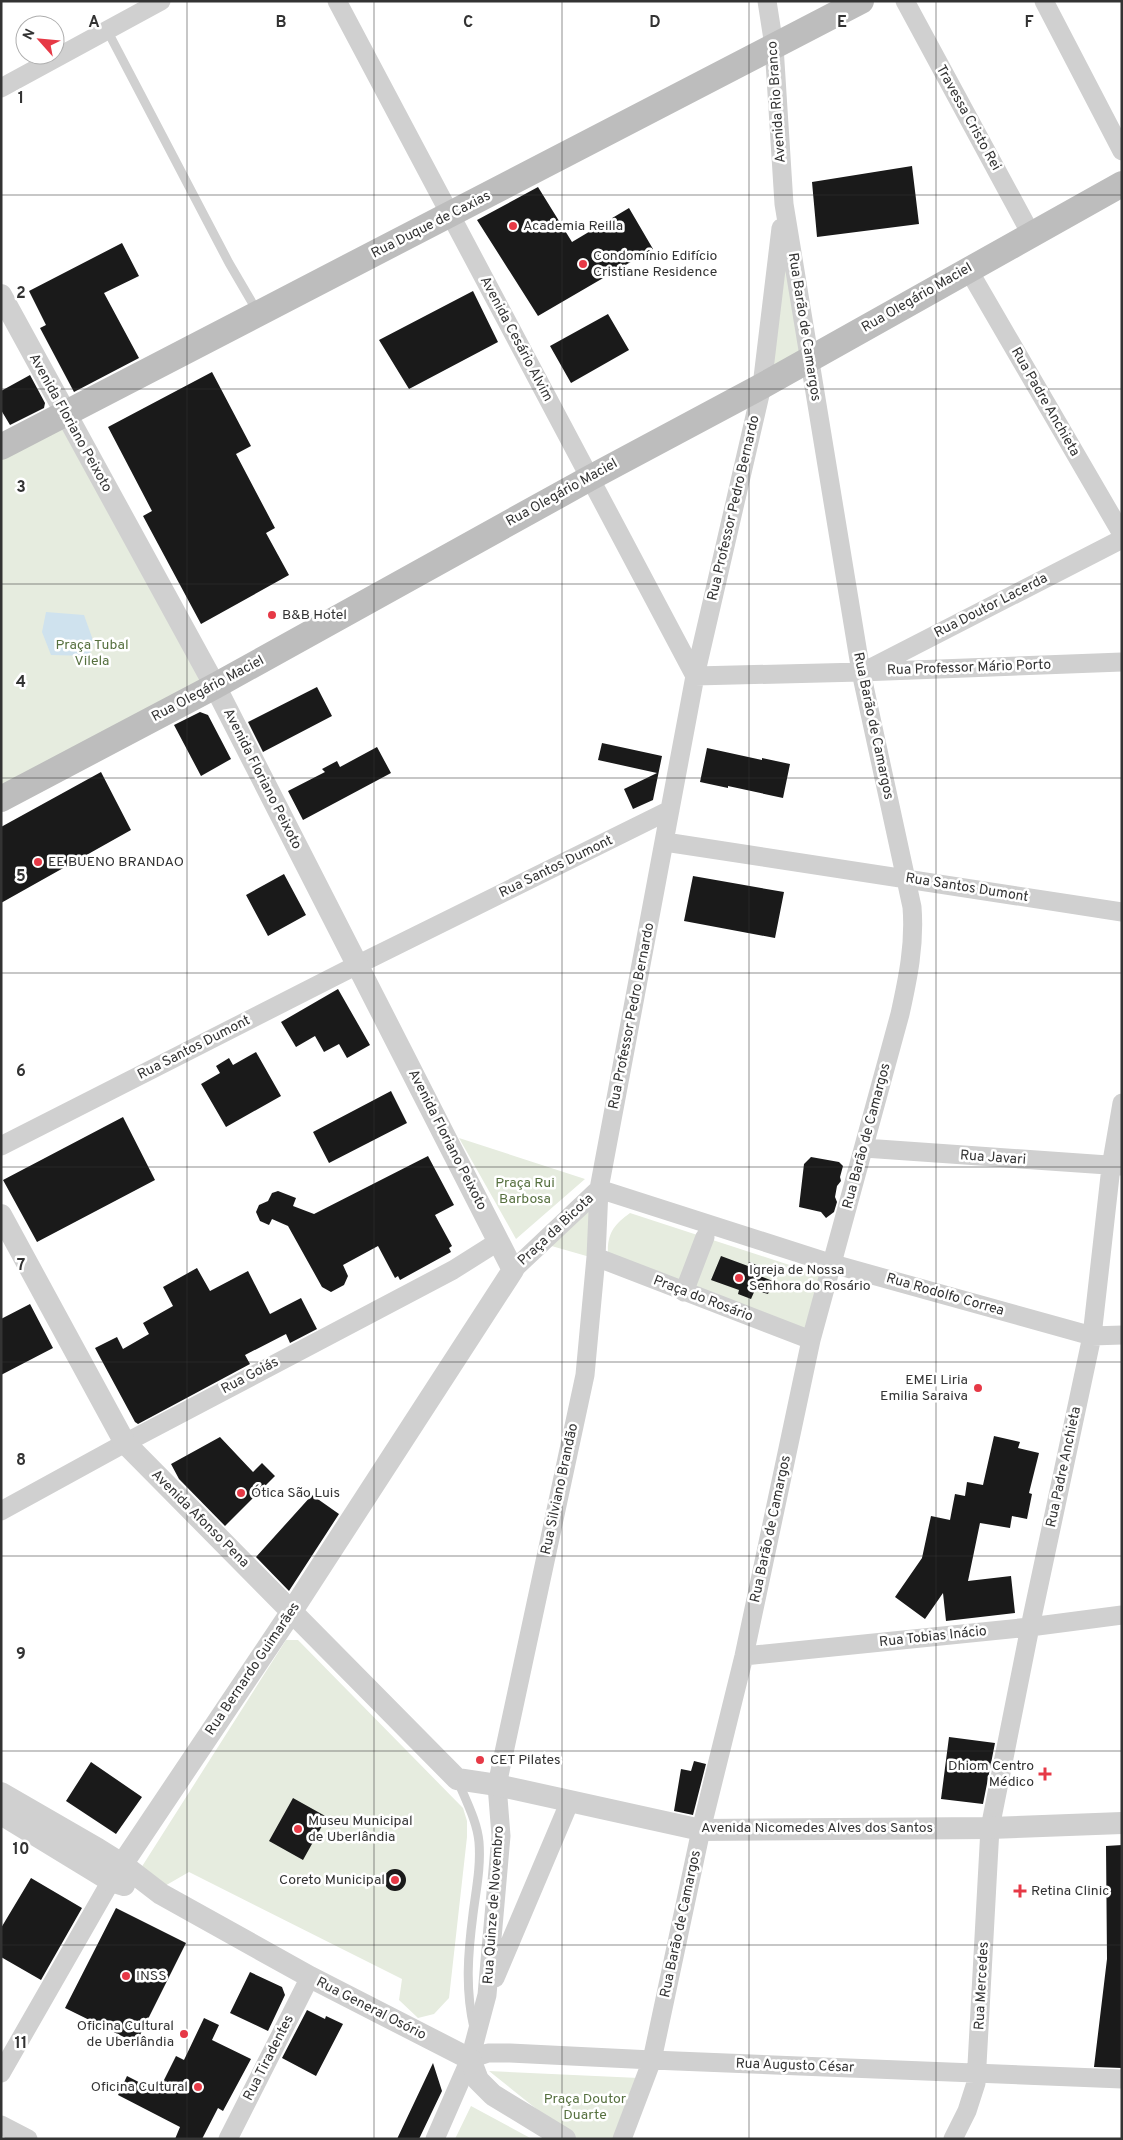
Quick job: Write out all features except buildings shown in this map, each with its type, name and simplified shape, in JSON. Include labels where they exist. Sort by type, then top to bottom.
[{"type":"main road","name":"Rua Duque de Caxias","points":[[1,447],[861,1]]},
{"type":"main road","name":"Rua Olegário Maciel","points":[[1,799],[215,686],[590,478],[762,386],[1122,184]]},
{"type":"street","name":"Avenida Cesário Alvim","points":[[337,1],[695,676]]},
{"type":"street","name":"Avenida Rio Branco","points":[[767,1],[774,46],[784,204]]},
{"type":"street","name":"Travessa Cristo Rei","points":[[905,1],[1031,234]]},
{"type":"street","points":[[1044,1],[1122,151]]},
{"type":"street","points":[[1,88],[156,2]]},
{"type":"street","name":"Rua Barão de Camargos","points":[[652,2060],[701,1830],[744,1656],[811,1340],[900,1014],[910,970],[914,929],[912,907],[861,672],[784,204]]},
{"type":"street","name":"Rua Professor Pedro Bernardo","points":[[670,810],[695,676],[762,386],[784,204]]},
{"type":"street","name":"Rua Padre Anchieta","points":[[968,269],[1122,534]]},
{"type":"street","name":"Avenida Floriano Peixoto","points":[[1,295],[215,686],[513,1270]]},
{"type":"street","name":"Rua Doutor Lacerda","points":[[861,672],[1122,539]]},
{"type":"street","name":"Rua Professor Mário Porto","points":[[695,676],[1122,662]]},
{"type":"street","points":[[665,842],[670,810]]},
{"type":"street","name":"Rua Santos Dumont","points":[[1,1146],[357,965],[670,810]]},
{"type":"street","name":"Rua Professor Pedro Bernardo","points":[[599,1189],[665,842]]},
{"type":"street","name":"Rua Santos Dumont","points":[[665,842],[1122,912]]},
{"type":"street","name":"Rua Padre Anchieta","points":[[990,1828],[1030,1626],[1092,1336],[1116,1166],[1122,1103]]},
{"type":"street","name":"Rua Javari","points":[[864,1148],[1116,1166]]},
{"type":"street","name":"Rua Silviano Brandão","points":[[497,1785],[585,1375],[596,1257],[599,1189]]},
{"type":"street","name":"Rua Rodolfo Correa","points":[[599,1189],[833,1264],[1092,1336],[1122,1336]]},
{"type":"street","name":"Praça da Bicota","points":[[513,1270],[599,1189]]},
{"type":"street","name":"Avenida Afonso Pena","points":[[1,1216],[124,1443],[457,1778]]},
{"type":"street","points":[[684,1292],[705,1237]]},
{"type":"street","name":"Rua Goiás","points":[[1,1511],[124,1443],[453,1270],[499,1240]]},
{"type":"street","name":"Praça do Rosário","points":[[596,1257],[811,1340]]},
{"type":"street","name":"Rua Bernardo Guimarães","points":[[1,2073],[117,1873],[292,1611],[513,1270]]},
{"type":"street","name":"Rua Tobias Inácio","points":[[744,1656],[1030,1626],[1122,1614]]},
{"type":"street","name":"Avenida Nicomedes Alves dos Santos","points":[[457,1778],[701,1830],[990,1828],[1122,1823]]},
{"type":"street","name":"Rua Quinze de Novembro","points":[[488,1995],[502,1836],[497,1785]]},
{"type":"street","points":[[1,1793],[117,1873]]},
{"type":"street","name":"Rua Quinze de Novembro","points":[[435,2139],[470,2059],[488,1995],[570,1801]]},
{"type":"street","name":"Rua General Osório","points":[[1,1814],[162,1894],[310,1977],[470,2059]]},
{"type":"street","name":"Rua Mercedes","points":[[953,2139],[974,2094],[977,2073],[990,1828]]},
{"type":"street","name":"Rua Tiradentes","points":[[228,2139],[310,1977]]},
{"type":"street","name":"Rua Augusto César","points":[[470,2059],[488,2053],[510,2053],[1122,2079]]},
{"type":"street","points":[[470,2059],[478,2080],[494,2095],[565,2139]]},
{"type":"street","points":[[622,2139],[652,2060]]},
{"type":"street","points":[[1,2125],[28,2139]]},
{"type":"lane","points":[[107,30],[229,263],[258,314]]},
{"type":"lane","points":[[457,1778],[477,1829],[479,1842],[480,1865],[467,1964],[467,1990],[475,2036]]},
{"type":"green space","points":[[784,204],[809,360],[762,386]]},
{"type":"green space","name":"Praça Tubal Vilela","points":[[64,413],[218,692],[1,803],[1,447]]},
{"type":"green space","name":"Praça Rui Barbosa","points":[[459,1138],[585,1179],[516,1239]]},
{"type":"green space","points":[[593,1203],[590,1257],[548,1245]]},
{"type":"green space","points":[[630,1213],[823,1276],[807,1332],[608,1253],[609,1240],[613,1230]]},
{"type":"green space","points":[[286,1640],[298,1640],[463,1808],[467,1821],[467,1837],[449,1998],[434,2014],[418,2018],[399,2000],[402,1979],[189,1872],[163,1887],[141,1868]]},
{"type":"green space","name":"Praça Doutor Duarte","points":[[489,2071],[639,2078],[613,2139],[574,2139]]},
{"type":"green space","points":[[471,2106],[532,2139],[455,2139]]},
{"type":"water","points":[[46,612],[84,615],[94,643],[89,656],[51,655],[42,632]]},
{"type":"place","name":"Academia Reilla","points":[[513,226]]},
{"type":"place","name":"Condomínio Edifício Cristiane Residence","points":[[583,264]]},
{"type":"place","name":"B&B Hotel","points":[[272,615]]},
{"type":"place","name":"EE BUENO BRANDAO","points":[[38,862]]},
{"type":"place","name":"Igreja de Nossa Senhora do Rosário","points":[[739,1278]]},
{"type":"place","name":"EMEI Liria Emilia Saraiva","points":[[978,1388]]},
{"type":"place","name":"Ótica São Luis","points":[[241,1493]]},
{"type":"place","name":"CET Pilates","points":[[480,1760]]},
{"type":"place","name":"Dhiom Centro Médico","points":[[1045,1774]]},
{"type":"place","name":"Museu Municipal de Uberlândia","points":[[298,1829]]},
{"type":"place","name":"Coreto Municipal","points":[[395,1880]]},
{"type":"place","name":"Retina Clinic","points":[[1020,1891]]},
{"type":"place","name":"INSS","points":[[126,1976]]},
{"type":"place","name":"Oficina Cultural de Uberlândia","points":[[184,2034]]},
{"type":"place","name":"Oficina Cultural","points":[[198,2087]]}]
